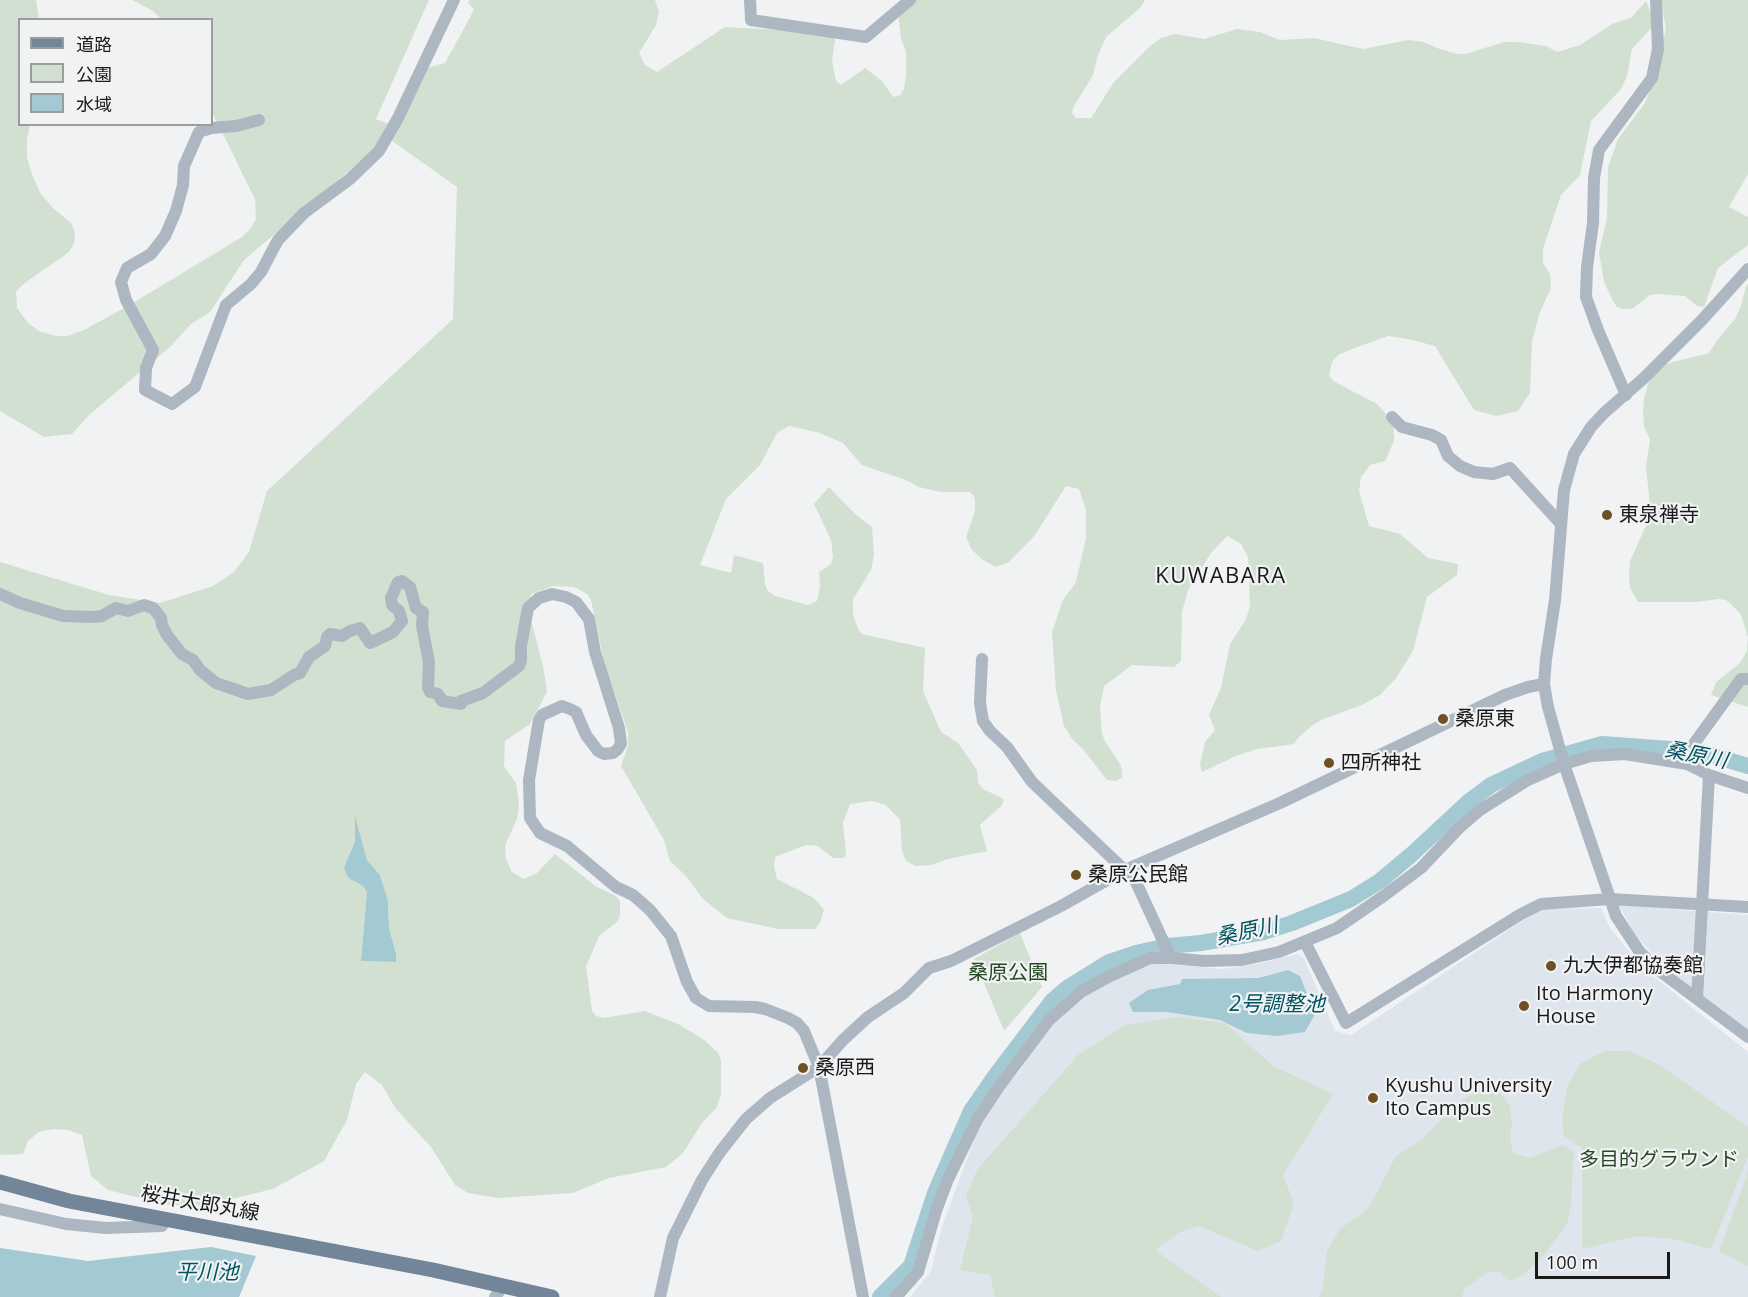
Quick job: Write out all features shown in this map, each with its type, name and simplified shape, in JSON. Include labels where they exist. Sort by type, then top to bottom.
[{"type":"main road","name":"桜井太郎丸線","points":[[0,1182],[69,1201],[433,1270],[502,1293],[552,1297]]},
{"type":"street","points":[[259,120],[199,132],[184,166],[183,185],[176,211],[165,236],[151,254],[127,268],[121,282],[126,300],[153,350],[146,368],[145,390],[172,404],[195,387],[226,305],[251,284],[261,272],[278,240],[304,213],[350,178],[379,151],[398,118],[454,0]]},
{"type":"street","points":[[750,0],[751,20],[866,37],[910,0]]},
{"type":"street","points":[[1626,395],[1586,297],[1587,267],[1593,223],[1594,178],[1599,150],[1652,78],[1658,49],[1656,0]]},
{"type":"street","points":[[1748,269],[1719,303],[1626,395],[1604,413],[1591,427],[1574,454],[1564,490],[1555,600],[1544,684],[1557,743],[1616,916],[1639,951],[1657,969],[1748,1037]]},
{"type":"street","points":[[1719,303],[1730,297],[1748,278]]},
{"type":"street","points":[[1392,417],[1402,427],[1432,435],[1441,440],[1448,456],[1474,472],[1493,474],[1510,468],[1561,524]]},
{"type":"street","points":[[0,594],[20,603],[63,616],[102,616],[116,608],[128,611],[139,605],[153,608],[161,618],[167,635],[182,654],[193,660],[200,670],[216,683],[248,694],[271,690],[300,673],[309,657],[325,646],[330,634],[342,636],[360,628],[370,643],[393,632],[402,621],[399,611],[392,605],[391,598],[398,582],[402,581],[410,587],[416,608],[423,612],[422,626],[429,662],[428,687],[430,692],[438,693],[442,701],[461,704],[461,700],[478,696],[519,666],[528,608],[540,598],[552,594],[576,602],[590,619],[595,652],[619,728],[621,744],[613,753],[598,751],[586,735],[576,712],[562,706],[542,715],[539,720],[529,780],[530,818],[540,833],[567,846],[616,887],[633,895],[650,910],[671,936],[687,982],[696,998],[710,1006],[754,1007],[789,1018],[804,1031],[819,1067],[863,1297]]},
{"type":"street","points":[[982,659],[980,703],[983,722],[1007,747],[1032,782],[1135,880],[1170,956]]},
{"type":"street","points":[[1687,764],[1693,746],[1741,680],[1748,680]]},
{"type":"street","points":[[660,1297],[673,1238],[702,1180],[746,1119],[770,1098],[819,1067],[868,1017],[904,993],[929,968],[951,961],[1031,921],[1125,870],[1280,803],[1505,695],[1544,684]]},
{"type":"street","points":[[896,1297],[918,1272],[948,1179],[977,1120],[1049,1020],[1081,992],[1150,958],[1170,956],[1204,961],[1242,960],[1279,952],[1337,928],[1401,884],[1480,810],[1528,780],[1564,764],[1591,756],[1625,754],[1687,764],[1709,775],[1748,788]]},
{"type":"street","points":[[1697,999],[1709,775]]},
{"type":"street","points":[[1305,942],[1346,1023],[1532,907],[1541,904],[1610,899],[1748,907]]},
{"type":"street","points":[[0,1209],[66,1224],[106,1228],[162,1226],[165,1219]]},
{"type":"shaded area","points":[[1619,905],[1748,915],[1748,1030],[1693,990],[1658,960],[1635,935]]},
{"type":"shaded area","name":"Kyushu University Ito Campus","points":[[1601,908],[1610,928],[1643,968],[1748,1052],[1748,1297],[910,1297],[931,1271],[942,1226],[977,1132],[1001,1093],[1021,1069],[1051,1024],[1084,995],[1150,963],[1223,969],[1257,964],[1297,954],[1304,958],[1335,1031],[1351,1035],[1534,913],[1546,909]]},
{"type":"green space","points":[[0,0],[36,0],[39,18],[18,18],[18,126],[30,126],[27,157],[41,194],[71,223],[75,232],[74,243],[69,252],[22,285],[16,292],[17,308],[28,323],[39,331],[56,336],[67,336],[84,330],[128,306],[242,237],[256,219],[255,199],[213,114],[213,18],[160,18],[153,11],[132,0],[429,0],[376,119],[397,127],[423,69],[445,63],[474,10],[468,2],[470,0],[655,0],[659,12],[656,25],[639,53],[645,65],[657,72],[725,27],[836,33],[832,61],[836,81],[841,85],[865,68],[882,81],[893,97],[900,95],[904,89],[906,52],[901,38],[898,13],[907,0],[1145,0],[1140,8],[1106,37],[1093,75],[1074,106],[1072,113],[1076,118],[1091,118],[1114,82],[1150,46],[1161,38],[1175,34],[1204,39],[1237,29],[1260,32],[1280,40],[1314,38],[1363,49],[1408,40],[1424,42],[1457,54],[1465,54],[1504,42],[1518,42],[1546,46],[1557,52],[1580,45],[1612,24],[1631,18],[1646,1],[1654,21],[1652,27],[1632,49],[1627,76],[1621,89],[1591,121],[1580,175],[1561,195],[1543,249],[1543,263],[1550,274],[1551,288],[1540,312],[1532,341],[1530,393],[1518,411],[1496,416],[1474,410],[1435,346],[1388,336],[1338,355],[1332,362],[1329,375],[1333,381],[1377,404],[1394,427],[1394,441],[1385,461],[1370,465],[1361,477],[1359,491],[1369,526],[1400,534],[1428,558],[1458,564],[1457,575],[1427,597],[1413,651],[1396,678],[1380,695],[1362,705],[1314,724],[1294,744],[1257,749],[1202,772],[1200,765],[1205,742],[1215,730],[1209,715],[1221,688],[1230,644],[1245,621],[1250,607],[1248,557],[1241,544],[1227,536],[1211,553],[1188,590],[1182,612],[1181,661],[1174,667],[1132,665],[1104,686],[1100,707],[1102,734],[1122,771],[1122,778],[1115,781],[1107,780],[1083,749],[1072,739],[1064,726],[1056,691],[1052,632],[1063,600],[1076,582],[1086,538],[1086,510],[1079,489],[1066,486],[1035,535],[1009,562],[996,567],[983,560],[972,550],[966,537],[975,511],[975,498],[970,492],[941,492],[919,487],[906,480],[862,465],[843,443],[820,433],[789,426],[777,433],[760,465],[726,499],[700,565],[731,573],[734,555],[763,563],[765,585],[768,591],[775,596],[808,605],[817,601],[820,587],[819,572],[831,564],[833,557],[831,540],[814,504],[829,487],[855,514],[872,527],[874,555],[871,570],[853,599],[853,614],[858,629],[862,634],[925,648],[923,691],[941,732],[958,743],[977,770],[978,783],[983,789],[1004,799],[1002,805],[980,825],[987,851],[931,865],[916,866],[906,861],[902,851],[900,820],[886,805],[872,801],[850,804],[843,823],[846,853],[844,858],[833,858],[818,846],[806,845],[775,857],[774,867],[777,879],[814,898],[824,910],[820,923],[815,929],[778,929],[727,918],[703,899],[686,876],[670,861],[664,840],[621,766],[628,746],[628,732],[605,666],[591,600],[587,594],[574,587],[553,586],[531,594],[530,616],[547,692],[530,724],[505,741],[504,766],[516,783],[519,805],[517,819],[505,845],[506,859],[512,872],[524,879],[537,873],[555,854],[597,887],[616,896],[620,902],[620,916],[617,922],[599,936],[586,966],[592,1011],[596,1016],[604,1018],[645,1011],[678,1024],[703,1039],[718,1053],[721,1060],[721,1094],[717,1107],[702,1123],[683,1153],[666,1167],[609,1178],[573,1193],[498,1198],[468,1193],[455,1185],[431,1147],[396,1109],[382,1085],[365,1072],[356,1084],[347,1120],[324,1161],[273,1189],[202,1206],[169,1205],[108,1190],[91,1176],[82,1135],[68,1130],[53,1129],[39,1132],[28,1141],[23,1154],[0,1155],[0,562],[109,595],[160,603],[213,586],[234,572],[249,552],[267,491],[453,319],[457,187],[388,138],[244,260],[210,312],[191,324],[170,347],[89,415],[72,434],[44,437],[0,411]],"holes":[[[356,820],[367,860],[380,875],[388,901],[389,928],[396,954],[395,962],[361,961],[367,892],[363,886],[350,879],[344,867],[355,840]]]},
{"type":"green space","points":[[1661,0],[1748,0],[1748,174],[1729,207],[1748,217],[1748,245],[1718,268],[1704,307],[1697,306],[1685,296],[1657,294],[1650,295],[1632,309],[1624,309],[1617,307],[1604,282],[1599,252],[1607,218],[1608,167],[1618,139],[1645,103],[1650,90],[1666,29]]},
{"type":"green space","points":[[1748,284],[1748,637],[1741,615],[1726,600],[1638,602],[1630,588],[1629,574],[1630,561],[1648,521],[1650,507],[1646,466],[1650,440],[1644,426],[1643,412],[1648,384],[1656,372],[1669,363],[1709,353],[1735,319]]},
{"type":"green space","points":[[1748,637],[1748,707],[1711,695],[1716,682],[1740,663],[1747,651]]},
{"type":"green space","name":"桑原公園","points":[[1020,933],[1042,987],[1004,1031],[974,959]]},
{"type":"green space","points":[[1178,1017],[1225,1023],[1273,1066],[1333,1094],[1283,1175],[1294,1204],[1281,1241],[1258,1251],[1199,1226],[1180,1232],[1155,1250],[1221,1297],[995,1297],[990,1275],[960,1270],[973,1217],[966,1196],[977,1170],[1078,1055],[1125,1025]]},
{"type":"green space","name":"多目的グラウンド","points":[[1605,1051],[1630,1051],[1658,1064],[1748,1127],[1748,1156],[1711,1249],[1673,1239],[1638,1236],[1582,1249],[1582,1148],[1564,1136],[1562,1118],[1568,1084],[1581,1063]]},
{"type":"green space","points":[[1485,1086],[1498,1091],[1509,1104],[1513,1153],[1530,1158],[1563,1145],[1574,1152],[1571,1203],[1567,1224],[1542,1257],[1523,1275],[1510,1281],[1500,1272],[1488,1272],[1464,1289],[1462,1297],[1319,1297],[1323,1287],[1327,1251],[1340,1229],[1368,1209],[1396,1156],[1422,1139],[1459,1102]]},
{"type":"green space","points":[[1748,1171],[1748,1266],[1719,1252]]},
{"type":"water","points":[[355,816],[367,860],[380,875],[388,901],[389,928],[396,962],[361,961],[367,892],[363,886],[350,879],[344,867],[355,841]]},
{"type":"water","name":"2号調整池","points":[[1288,970],[1300,976],[1315,1014],[1305,1032],[1277,1036],[1247,1033],[1220,1020],[1167,1012],[1133,1012],[1129,1003],[1148,990],[1180,984],[1182,979],[1259,978]]},
{"type":"water","name":"平川池","points":[[211,1247],[256,1256],[239,1297],[0,1297],[0,1248],[88,1261]]},
{"type":"waterway","name":"桑原川","points":[[880,1297],[911,1266],[935,1193],[971,1111],[1052,1001],[1067,988],[1109,962],[1167,946],[1201,943],[1264,932],[1351,899],[1380,881],[1467,803],[1491,785],[1542,761],[1602,744],[1698,751],[1748,766]]},
{"type":"place","name":"東泉禅寺","points":[[1607,515]]},
{"type":"place","name":"桑原東","points":[[1443,719]]},
{"type":"place","name":"四所神社","points":[[1329,763]]},
{"type":"place","name":"桑原公民館","points":[[1076,875]]},
{"type":"place","name":"九大伊都協奏館","points":[[1551,966]]},
{"type":"place","name":"Ito Harmony House","points":[[1524,1006]]},
{"type":"place","name":"桑原西","points":[[803,1068]]},
{"type":"place","name":"Kyushu University Ito Campus","points":[[1373,1098]]},
{"type":"district","name":"KUWABARA","points":[[1221,577]]}]
